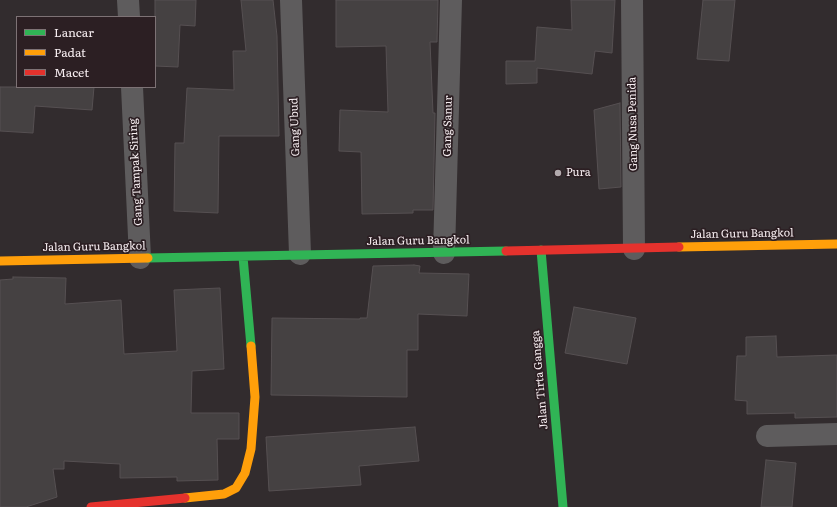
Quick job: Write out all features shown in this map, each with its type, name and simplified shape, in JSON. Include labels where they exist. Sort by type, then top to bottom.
[{"type":"street","points":[[128,0],[129,16]]},
{"type":"street","name":"Gang Ubud","points":[[291,0],[300,254]]},
{"type":"street","name":"Gang Sanur","points":[[444,253],[451,0]]},
{"type":"street","name":"Gang Nusa Penida","points":[[632,0],[634,248]]},
{"type":"street","name":"Gang Tampak Siring","points":[[132,88],[140,258]]},
{"type":"street","name":"Jalan Guru Bangkol","points":[[0,261],[837,244]]},
{"type":"street","name":"Jalan Tirta Gangga","points":[[541,250],[563,507]]},
{"type":"street","points":[[91,507],[224,494],[236,488],[245,473],[251,449],[255,396],[243,257]]},
{"type":"street","points":[[767,436],[837,434]]},
{"type":"building","points":[[155,0],[196,0],[195,26],[180,25],[178,67],[156,66]]},
{"type":"building","points":[[241,0],[273,0],[277,36],[279,136],[219,136],[218,213],[174,211],[175,143],[184,143],[187,88],[234,90],[233,51],[246,51]]},
{"type":"building","points":[[336,0],[438,0],[437,42],[430,42],[433,113],[435,113],[433,210],[413,210],[413,213],[362,214],[361,152],[339,151],[340,110],[388,112],[386,46],[336,47]]},
{"type":"building","points":[[571,0],[615,0],[612,53],[595,51],[592,74],[537,68],[537,83],[506,84],[506,61],[535,61],[537,27],[572,30]]},
{"type":"building","points":[[703,0],[735,0],[729,61],[697,59]]},
{"type":"building","points":[[0,87],[94,88],[92,110],[35,106],[33,133],[0,131]]},
{"type":"building","points":[[620,103],[621,187],[599,189],[594,110]]},
{"type":"building","points":[[373,266],[420,266],[419,273],[469,274],[467,316],[418,314],[418,350],[407,350],[407,397],[271,395],[272,318],[367,318]]},
{"type":"building","points":[[13,277],[66,278],[65,304],[121,300],[124,354],[177,351],[174,290],[220,288],[224,369],[192,371],[191,413],[239,413],[239,439],[217,439],[218,480],[177,481],[177,477],[120,478],[120,464],[64,461],[64,469],[53,469],[57,497],[26,507],[0,507],[0,280],[13,279]]},
{"type":"building","points":[[574,307],[636,318],[627,364],[565,353]]},
{"type":"building","points":[[776,336],[777,357],[837,355],[837,417],[795,418],[795,413],[747,414],[747,401],[735,400],[737,356],[746,356],[746,337]]},
{"type":"building","points":[[415,427],[419,461],[359,466],[361,485],[269,491],[266,437]]},
{"type":"building","points":[[766,460],[796,463],[792,507],[761,507]]},
{"type":"traffic: fast","points":[[541,250],[563,507]]},
{"type":"traffic: fast","points":[[148,258],[506,251]]},
{"type":"traffic: fast","points":[[243,257],[251,346]]},
{"type":"traffic: slow","points":[[679,247],[837,244]]},
{"type":"traffic: slow","points":[[0,261],[148,258]]},
{"type":"traffic: slow","points":[[185,498],[224,494],[236,488],[245,473],[251,449],[255,397],[251,346]]},
{"type":"traffic: jam","points":[[506,251],[679,247]]},
{"type":"traffic: jam","points":[[91,507],[185,498]]},
{"type":"place","name":"Pura","points":[[558,173]]}]
